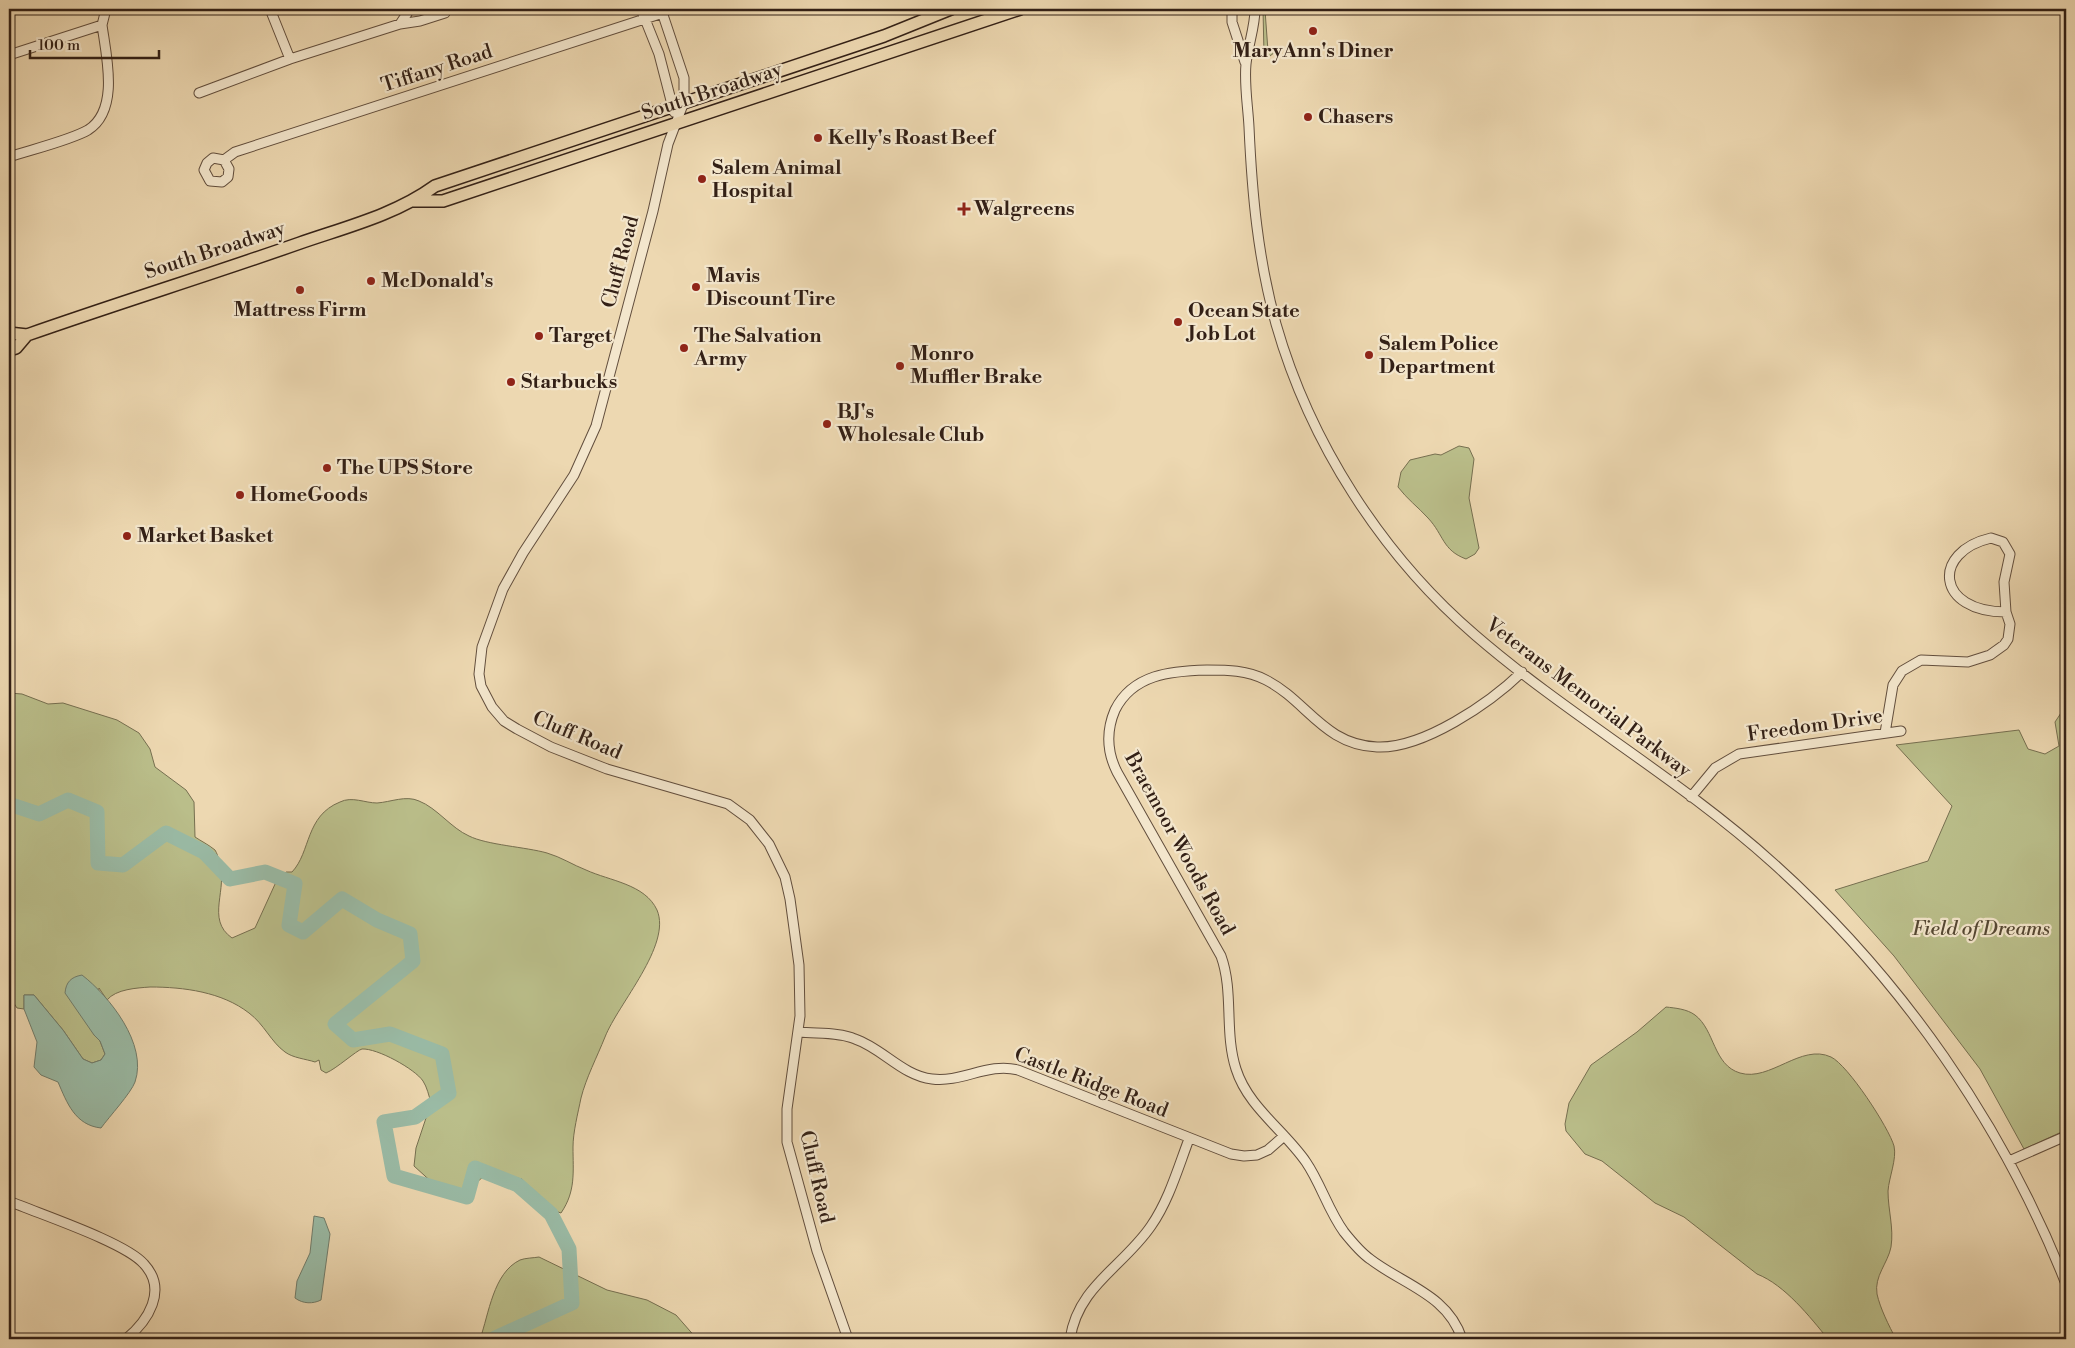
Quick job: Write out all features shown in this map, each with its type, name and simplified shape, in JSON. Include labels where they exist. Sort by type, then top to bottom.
[{"type":"main road","name":"South Broadway","points":[[9,334],[27,335],[387,213],[414,201],[435,186],[884,36],[951,9]]},
{"type":"main road","name":"South Broadway","points":[[414,201],[443,201],[1020,9]]},
{"type":"main road","name":"South Broadway","points":[[9,350],[16,348],[27,335]]},
{"type":"street","points":[[9,157],[81,133],[98,120],[105,106],[108,88],[102,25],[106,9]]},
{"type":"street","points":[[270,9],[290,59]]},
{"type":"street","points":[[400,24],[410,9]]},
{"type":"street","points":[[641,9],[666,78],[676,122]]},
{"type":"street","name":"Veterans Memorial Parkway","points":[[1232,9],[1232,22],[1246,64]]},
{"type":"street","name":"Veterans Memorial Parkway","points":[[1256,9],[1246,64],[1252,187],[1256,227],[1263,265],[1283,344],[1317,428],[1356,498],[1407,566],[1458,620],[1522,672],[1691,797],[1770,860],[1856,945],[1895,992],[1943,1057],[2009,1161],[2066,1284]]},
{"type":"street","points":[[199,93],[290,59],[400,24],[420,21],[444,11]]},
{"type":"street","points":[[662,11],[684,78],[684,102]]},
{"type":"street","name":"Tiffany Road","points":[[224,160],[235,152],[646,20],[662,11]]},
{"type":"street","points":[[9,55],[102,25]]},
{"type":"street","name":"Cluff Road","points":[[684,102],[668,144],[653,211],[596,426],[574,476],[523,553],[504,589],[482,647],[479,674],[481,686],[492,707],[504,720],[517,729],[552,747],[607,769],[715,799],[740,812],[759,830],[781,869],[795,923],[800,974],[799,1032],[787,1109],[787,1142],[819,1260],[848,1339]]},
{"type":"street","points":[[1885,733],[1893,686],[1902,671],[1921,660],[1968,662],[1990,655],[2004,645],[2008,639],[2010,624],[2006,612],[2004,582],[2009,561],[2008,547],[1998,539],[1986,539],[1969,549],[1956,560],[1949,577],[1950,583],[1958,597],[1972,608],[1990,612],[2006,612]]},
{"type":"street","name":"Braemoor Woods Road","points":[[1462,1339],[1454,1320],[1440,1303],[1376,1264],[1358,1248],[1337,1221],[1307,1163],[1253,1100],[1236,1068],[1231,1044],[1226,976],[1218,947],[1172,871],[1112,763],[1109,754],[1109,734],[1116,710],[1129,691],[1155,676],[1186,670],[1234,670],[1256,675],[1275,685],[1326,729],[1336,735],[1363,745],[1390,746],[1415,741],[1436,731],[1491,698],[1522,672]]},
{"type":"street","name":"Freedom Drive","points":[[1691,797],[1715,768],[1739,754],[1901,731]]},
{"type":"street","name":"Castle Ridge Road","points":[[799,1032],[856,1039],[913,1073],[931,1079],[947,1079],[996,1067],[1011,1068],[1189,1139],[1244,1156],[1263,1153],[1284,1136]]},
{"type":"street","points":[[2009,1161],[2066,1136]]},
{"type":"street","points":[[1070,1339],[1076,1314],[1089,1292],[1132,1250],[1159,1212],[1189,1139]]},
{"type":"street","points":[[9,1201],[106,1241],[144,1263],[154,1285],[153,1308],[142,1324],[126,1339]]},
{"type":"green space","points":[[1263,9],[1271,9],[1265,10],[1268,51],[1275,52],[1270,56],[1264,55]]},
{"type":"green space","points":[[1459,446],[1469,448],[1474,459],[1469,498],[1479,548],[1475,554],[1466,559],[1448,547],[1433,524],[1398,487],[1401,472],[1410,460],[1435,454],[1441,455]]},
{"type":"green space","points":[[9,693],[22,694],[48,704],[63,703],[117,720],[139,733],[150,749],[155,767],[186,790],[194,802],[195,837],[213,848],[217,854],[221,872],[220,922],[224,930],[232,938],[255,928],[276,882],[286,872],[292,872],[298,864],[314,825],[320,816],[329,808],[345,800],[377,803],[414,799],[432,808],[469,836],[486,842],[552,855],[595,874],[626,884],[644,894],[657,910],[660,924],[657,940],[642,974],[605,1037],[586,1083],[574,1135],[571,1189],[566,1205],[561,1213],[552,1210],[522,1179],[493,1173],[484,1176],[460,1197],[447,1196],[414,1166],[416,1148],[431,1103],[424,1083],[419,1076],[404,1065],[377,1052],[362,1049],[326,1073],[321,1070],[319,1060],[315,1062],[285,1052],[254,1017],[227,1000],[202,992],[150,987],[121,991],[107,1000],[99,988],[94,1035],[100,1041],[105,1054],[101,1060],[92,1063],[83,1059],[63,1030],[34,995],[24,995],[24,1009],[17,1008],[9,996]]},
{"type":"green space","name":"Field of Dreams","points":[[2065,707],[2066,1130],[2024,1149],[1980,1069],[1894,956],[1835,890],[1928,861],[1952,806],[1896,745],[2019,730],[2028,749],[2045,754],[2059,746],[2055,722]]},
{"type":"green space","points":[[1666,1007],[1685,1010],[1702,1021],[1719,1055],[1731,1069],[1740,1073],[1763,1072],[1797,1058],[1820,1054],[1831,1057],[1838,1062],[1867,1098],[1891,1137],[1895,1151],[1888,1191],[1892,1233],[1891,1247],[1879,1275],[1877,1294],[1880,1305],[1896,1339],[1828,1339],[1796,1302],[1777,1286],[1757,1274],[1684,1217],[1655,1203],[1602,1161],[1585,1154],[1566,1131],[1565,1124],[1569,1103],[1591,1065],[1637,1032]]},
{"type":"green space","points":[[539,1257],[607,1290],[647,1300],[676,1315],[697,1339],[480,1339],[493,1295],[504,1274],[520,1260]]},
{"type":"shaded area","points":[[82,975],[104,995],[124,1022],[136,1052],[138,1067],[133,1087],[101,1128],[92,1126],[78,1118],[65,1098],[58,1082],[41,1075],[34,1067],[37,1042],[24,1009],[24,995],[34,995],[63,1030],[83,1059],[92,1063],[101,1060],[105,1054],[100,1041],[65,993],[70,981]]},
{"type":"shaded area","points":[[314,1216],[324,1218],[330,1234],[321,1300],[308,1303],[295,1298],[297,1281],[310,1253]]},
{"type":"waterway","points":[[9,804],[39,814],[68,800],[97,812],[98,863],[123,865],[166,833],[204,852],[230,879],[265,872],[295,884],[289,925],[303,932],[342,899],[377,920],[410,934],[413,961],[335,1024],[353,1040],[390,1034],[442,1054],[449,1093],[415,1117],[384,1122],[394,1176],[467,1197],[475,1168],[518,1185],[551,1214],[569,1249],[572,1303],[493,1339]]},
{"type":"place","name":"MaryAnn's Diner","points":[[1313,31]]},
{"type":"place","name":"Chasers","points":[[1308,117]]},
{"type":"place","name":"Kelly's Roast Beef","points":[[818,138]]},
{"type":"place","name":"Salem Animal Hospital","points":[[702,179]]},
{"type":"place","name":"Walgreens","points":[[964,209]]},
{"type":"place","name":"McDonald's","points":[[371,281]]},
{"type":"place","name":"Mavis Discount Tire","points":[[696,287]]},
{"type":"place","name":"Mattress Firm","points":[[300,290]]},
{"type":"place","name":"Ocean State Job Lot","points":[[1178,322]]},
{"type":"place","name":"Target","points":[[539,336]]},
{"type":"place","name":"The Salvation Army","points":[[684,348]]},
{"type":"place","name":"Salem Police Department","points":[[1369,355]]},
{"type":"place","name":"Monro Muffler Brake","points":[[900,366]]},
{"type":"place","name":"Starbucks","points":[[511,382]]},
{"type":"place","name":"BJ's Wholesale Club","points":[[827,424]]},
{"type":"place","name":"The UPS Store","points":[[327,468]]},
{"type":"place","name":"HomeGoods","points":[[240,495]]},
{"type":"place","name":"Market Basket","points":[[127,536]]}]
